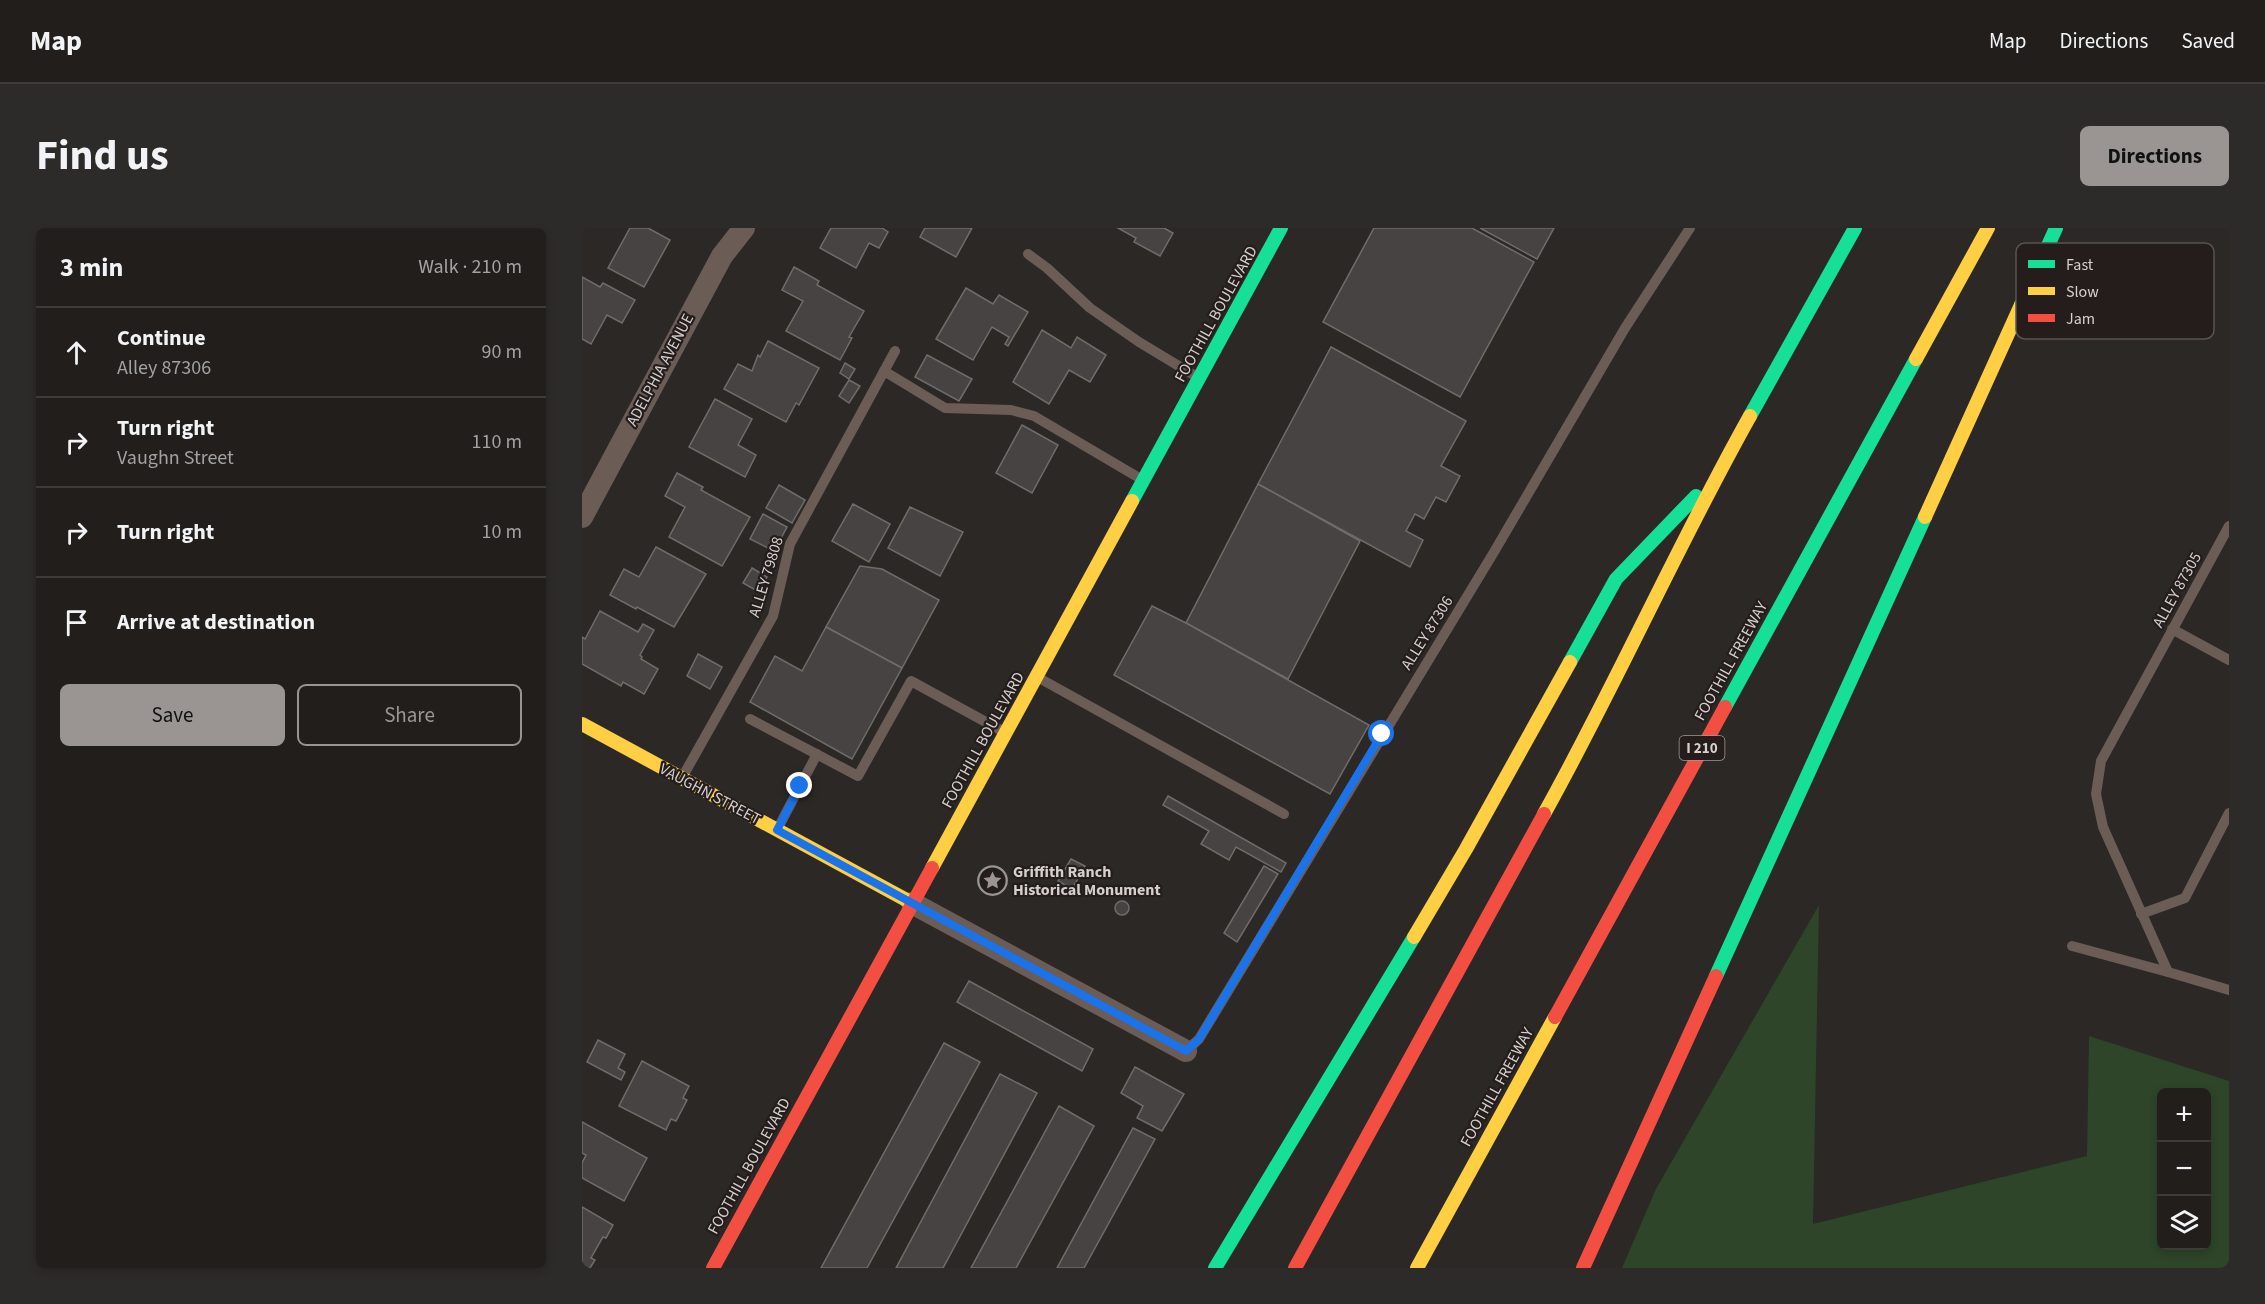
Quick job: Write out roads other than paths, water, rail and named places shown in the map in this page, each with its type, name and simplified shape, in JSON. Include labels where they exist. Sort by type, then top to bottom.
[{"type":"main road","name":"FOOTHILL BOULEVARD","points":[[713,1268],[1281,228]]},
{"type":"main road","points":[[1294,1268],[1592,728],[1718,473],[1855,228]]},
{"type":"main road","name":"FOOTHILL FREEWAY","points":[[1417,1268],[1988,228]]},
{"type":"main road","points":[[2049,243],[2056,228]]},
{"type":"main road","points":[[1583,1268],[2016,312]]},
{"type":"main road","points":[[1215,1268],[1466,849],[1616,579],[1718,473]]},
{"type":"main road","name":"VAUGHN STREET","points":[[587,730],[912,903]]},
{"type":"street","name":"ADELPHIA AVENUE","points":[[582,517],[722,256],[744,228]]},
{"type":"street","name":"VAUGHN STREET","points":[[912,903],[1186,1051]]},
{"type":"lane","name":"ALLEY 87306","points":[[1186,1051],[1199,1039],[1494,552],[1625,328],[1690,228]]},
{"type":"lane","points":[[1028,254],[1047,268],[1090,308],[1139,342],[1199,378]]},
{"type":"lane","name":"ALLEY 79808","points":[[682,779],[773,616],[790,544],[894,351]]},
{"type":"lane","points":[[884,371],[945,408],[1011,410],[1034,417],[1144,480]]},
{"type":"lane","name":"ALLEY 87305","points":[[2168,972],[2103,827],[2096,794],[2101,761],[2229,526]]},
{"type":"lane","points":[[2172,629],[2229,660]]},
{"type":"lane","points":[[1036,676],[1284,814]]},
{"type":"lane","points":[[750,719],[858,776],[911,681],[1005,733]]},
{"type":"lane","points":[[777,830],[817,754]]},
{"type":"lane","points":[[2141,914],[2186,898],[2229,813]]},
{"type":"lane","points":[[2072,946],[2229,990]]},
{"type":"place","name":"Griffith Ranch Historical Monument","points":[[992,881]]}]
